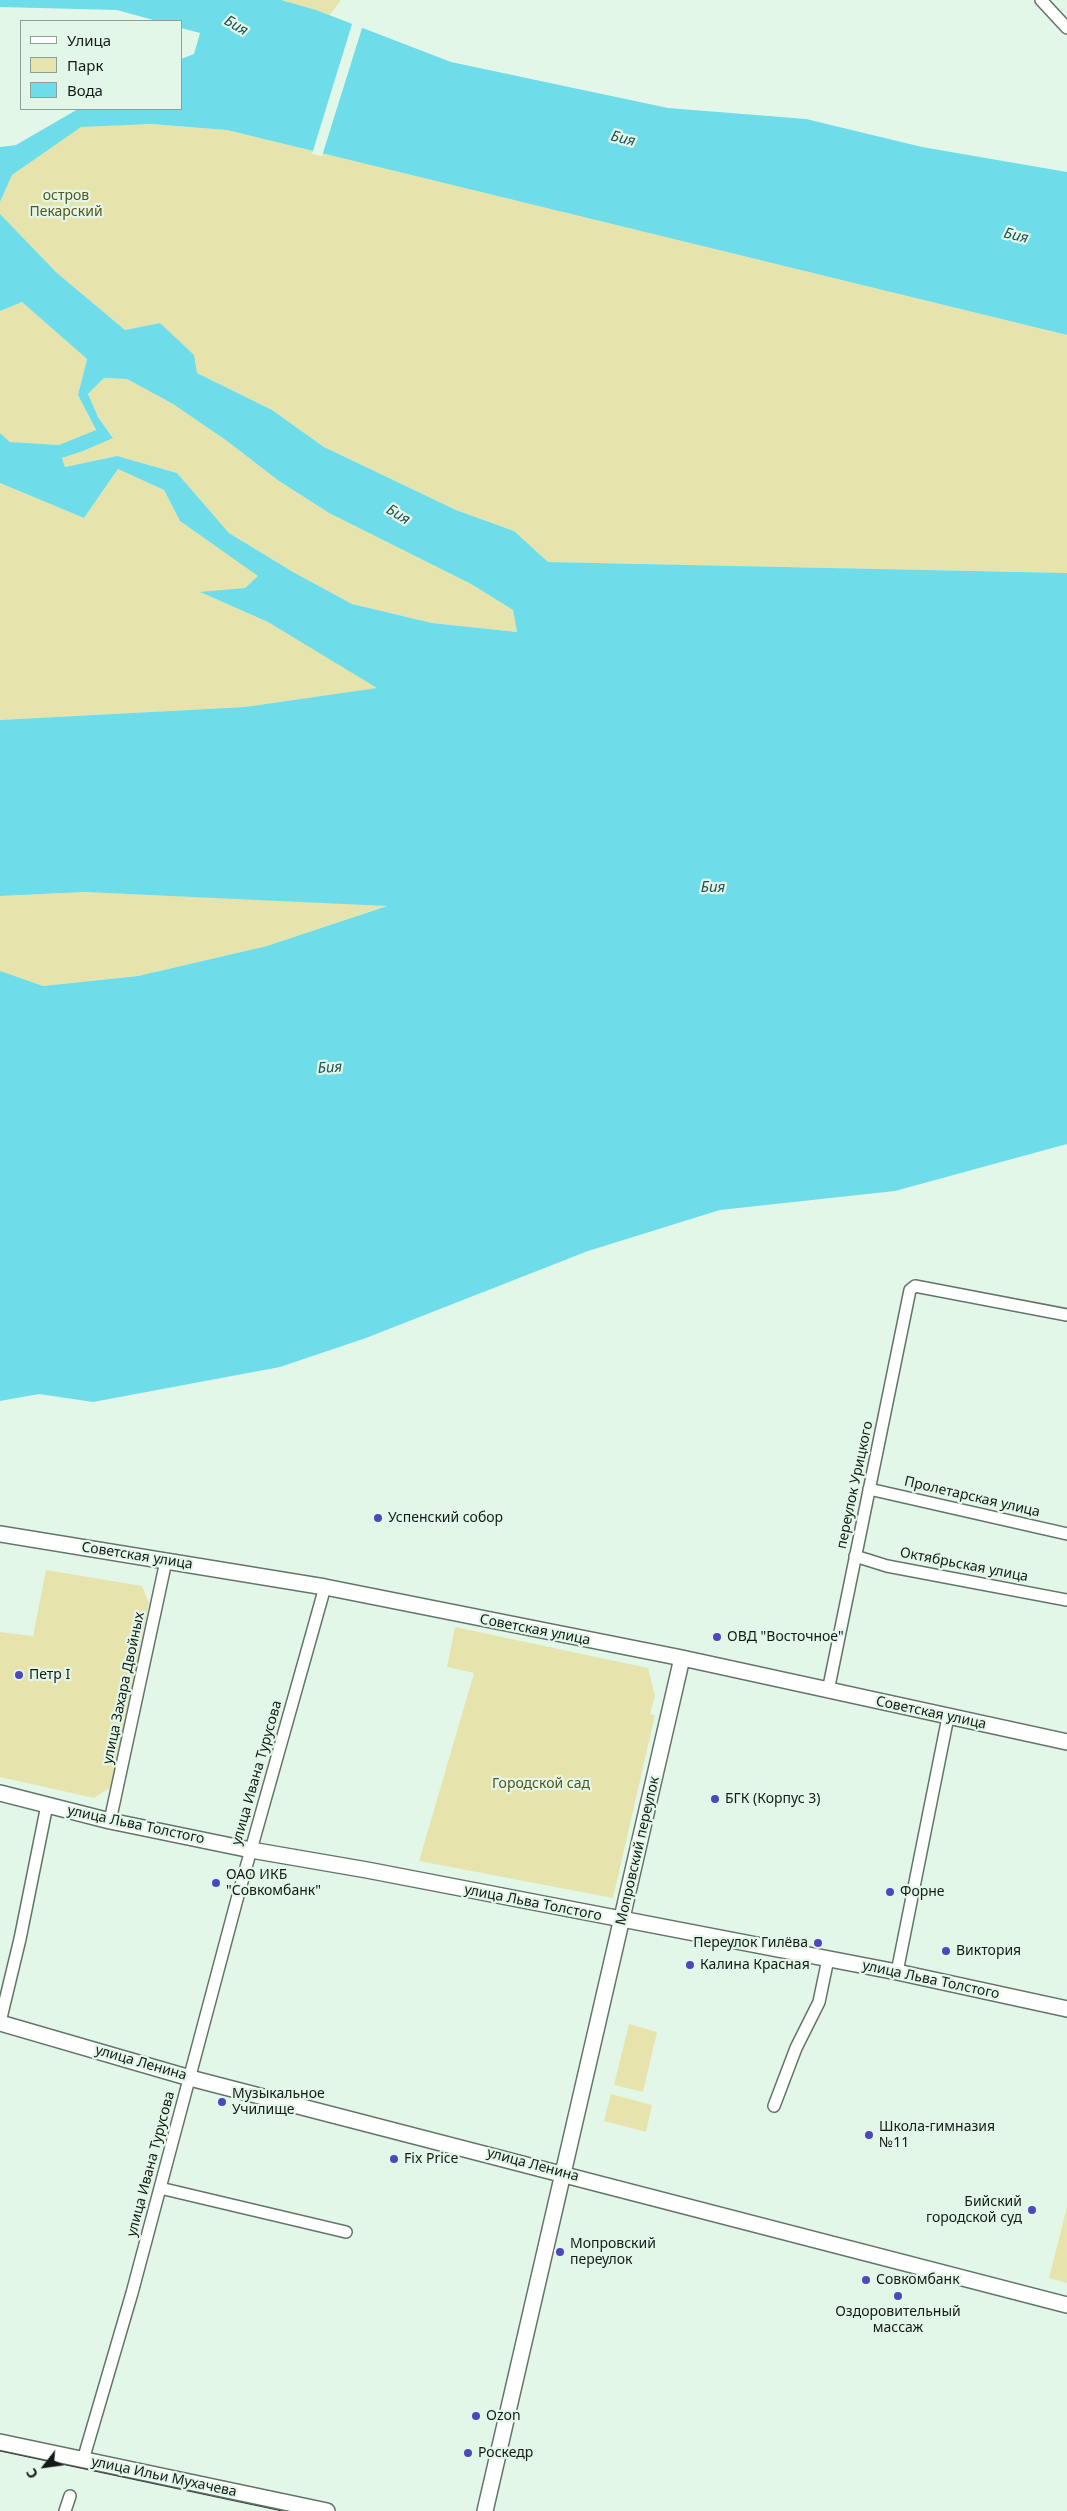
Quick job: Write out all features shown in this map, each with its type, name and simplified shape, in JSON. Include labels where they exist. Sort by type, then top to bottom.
[{"type":"street","points":[[1041,0],[1067,28]]},
{"type":"street","name":"переулок Урицкого","points":[[828,1690],[912,1287],[1067,1314]]},
{"type":"street","name":"Пролетарская улица","points":[[869,1489],[1067,1534]]},
{"type":"street","name":"Советская улица","points":[[0,1534],[325,1587],[682,1658],[1067,1742]]},
{"type":"street","name":"Октябрьская улица","points":[[856,1556],[887,1566],[1067,1600]]},
{"type":"street","name":"улица Захара Двойных","points":[[110,1821],[166,1561]]},
{"type":"street","name":"улица Ивана Турусова","points":[[83,2460],[132,2293],[251,1850],[325,1587]]},
{"type":"street","name":"Мопровский переулок","points":[[485,2511],[682,1658]]},
{"type":"street","points":[[897,1972],[948,1717]]},
{"type":"street","name":"улица Льва Толстого","points":[[0,1793],[110,1821],[251,1850],[367,1870],[897,1972],[1067,2009]]},
{"type":"street","points":[[0,2022],[20,1939],[47,1805]]},
{"type":"street","points":[[774,2106],[796,2048],[819,2002],[828,1959]]},
{"type":"street","name":"улица Ленина","points":[[0,2022],[190,2078],[1067,2305]]},
{"type":"street","points":[[160,2188],[346,2232]]},
{"type":"street","name":"улица Ильи Мухачева","points":[[0,2442],[327,2511]]},
{"type":"street","points":[[65,2511],[70,2496]]},
{"type":"green space","points":[[281,0],[341,0],[330,15]]},
{"type":"green space","name":"остров Пекарский","points":[[151,124],[227,130],[1067,335],[1067,573],[548,562],[514,531],[456,510],[324,447],[272,410],[197,373],[160,323],[125,330],[57,273],[0,214],[0,202],[12,175],[81,126]]},
{"type":"green space","points":[[22,302],[87,359],[78,395],[96,431],[59,445],[10,442],[0,433],[0,311]]},
{"type":"green space","points":[[104,378],[127,379],[173,404],[227,441],[279,481],[329,513],[471,584],[513,610],[517,632],[432,623],[352,604],[293,572],[229,533],[177,473],[117,456],[65,467],[62,458],[83,451],[113,437],[98,417],[88,394]]},
{"type":"green space","points":[[118,469],[164,490],[180,521],[259,576],[245,588],[202,593],[268,622],[378,688],[245,707],[0,720],[0,483],[84,518]]},
{"type":"green space","points":[[85,892],[389,905],[267,946],[138,976],[43,986],[0,972],[0,896]]},
{"type":"green space","points":[[46,1570],[142,1586],[149,1603],[111,1787],[94,1798],[0,1777],[0,1632],[33,1636]]},
{"type":"green space","name":"Городской сад","points":[[455,1627],[648,1668],[655,1696],[650,1714],[655,1715],[613,1898],[419,1861],[474,1673],[447,1667]]},
{"type":"green space","points":[[629,2024],[657,2032],[643,2092],[614,2085]]},
{"type":"green space","points":[[611,2094],[652,2105],[646,2132],[604,2121]]},
{"type":"green space","points":[[1067,2207],[1067,2283],[1049,2278]]},
{"type":"water","name":"Бия","points":[[0,0],[281,0],[316,10],[451,62],[668,108],[806,119],[922,147],[1067,172],[1067,335],[227,130],[151,124],[81,127],[12,175],[0,202],[0,147],[16,145],[76,110],[182,110],[182,59],[194,54],[200,33],[182,28],[182,20],[153,20],[117,10],[0,7]]},
{"type":"water","name":"Бия","points":[[0,214],[57,273],[125,330],[160,323],[194,355],[197,373],[272,410],[324,447],[456,510],[514,531],[548,562],[1067,573],[1067,1144],[895,1191],[720,1210],[588,1251],[366,1338],[280,1367],[93,1402],[39,1394],[0,1401],[0,971],[43,986],[138,976],[267,946],[387,906],[85,892],[0,896],[0,720],[245,707],[377,688],[268,622],[200,592],[245,588],[258,576],[180,521],[164,490],[118,469],[84,518],[0,483],[0,433],[10,442],[59,445],[96,430],[78,395],[87,359],[22,302],[0,311]],"holes":[[[104,378],[127,379],[173,404],[227,441],[279,481],[329,513],[471,584],[513,610],[517,632],[432,623],[352,604],[293,572],[229,533],[177,473],[117,456],[65,467],[62,458],[113,438],[98,417],[88,394]]]},
{"type":"pier","points":[[353,21],[363,25],[322,156],[312,154]]},
{"type":"tram line","points":[[0,2451],[282,2511]]},
{"type":"place","name":"Успенский собор","points":[[378,1518]]},
{"type":"place","name":"ОВД \"Восточное\"","points":[[717,1637]]},
{"type":"place","name":"Петр I","points":[[19,1675]]},
{"type":"place","name":"БГК (Корпус 3)","points":[[715,1799]]},
{"type":"place","name":"ОАО ИКБ \"Совкомбанк\"","points":[[216,1883]]},
{"type":"place","name":"Форне","points":[[890,1892]]},
{"type":"place","name":"Переулок Гилёва","points":[[818,1943]]},
{"type":"place","name":"Виктория","points":[[946,1951]]},
{"type":"place","name":"Калина Красная","points":[[690,1965]]},
{"type":"place","name":"Музыкальное Училище","points":[[222,2102]]},
{"type":"place","name":"Школа-гимназия №11","points":[[869,2135]]},
{"type":"place","name":"Fix Price","points":[[394,2159]]},
{"type":"place","name":"Бийский городской суд","points":[[1032,2210]]},
{"type":"place","name":"Мопровский переулок","points":[[560,2252]]},
{"type":"place","name":"Совкомбанк","points":[[866,2280]]},
{"type":"place","name":"Оздоровительный массаж","points":[[898,2296]]},
{"type":"place","name":"Ozon","points":[[476,2416]]},
{"type":"place","name":"Роскедр","points":[[468,2453]]}]
